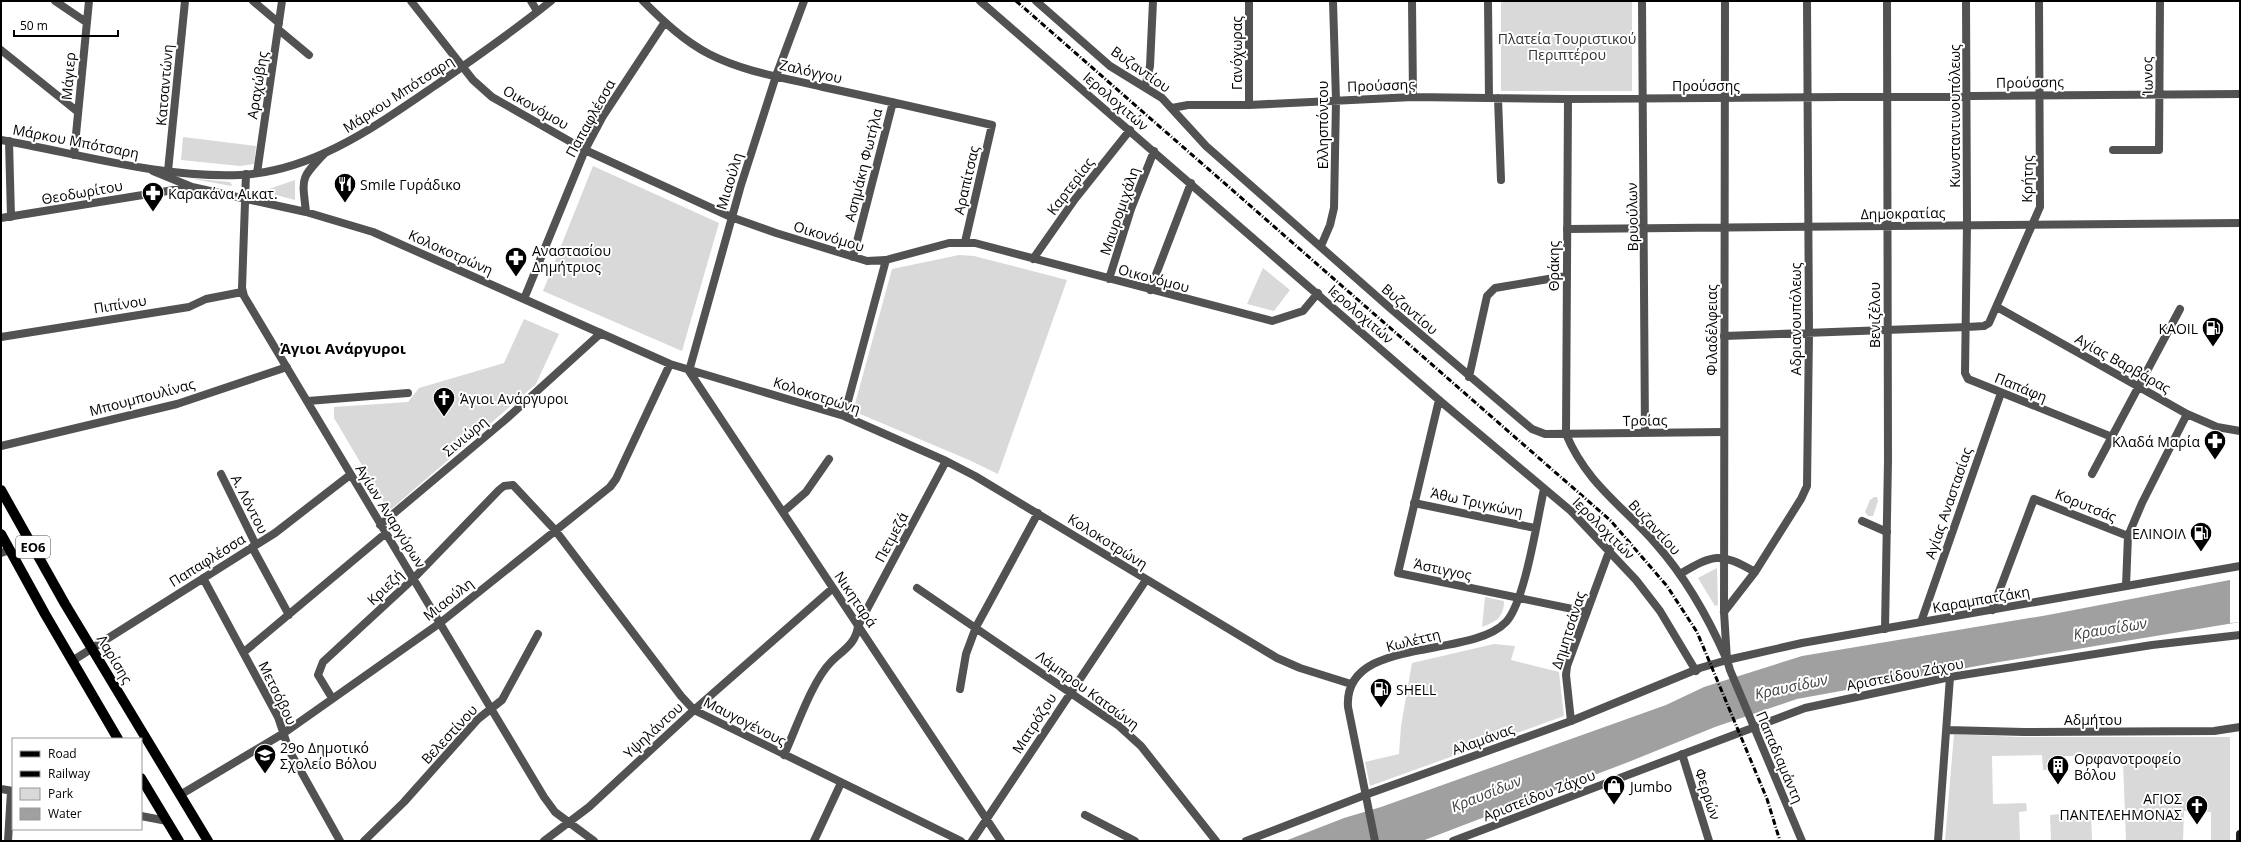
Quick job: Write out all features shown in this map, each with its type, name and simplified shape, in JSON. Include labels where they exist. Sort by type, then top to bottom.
[{"type":"main road","name":"Λαρίσης","points":[[1,490],[92,648],[208,841]]},
{"type":"main road","name":"ΕΟ6","points":[[1,534],[5,552],[72,660],[117,738]]},
{"type":"main road","points":[[142,780],[178,841]]},
{"type":"main road","points":[[2240,834],[2240,841]]},
{"type":"street","points":[[55,1],[86,22]]},
{"type":"street","name":"Μάγιερ","points":[[74,154],[89,1]]},
{"type":"street","name":"Κατσαντώνη","points":[[168,171],[185,1]]},
{"type":"street","points":[[253,1],[309,55]]},
{"type":"street","name":"Αραχώβης","points":[[257,173],[282,1]]},
{"type":"street","name":"Οικονόμου","points":[[411,1],[478,86],[492,97],[584,150],[731,216],[853,257],[867,261],[886,260],[939,245],[965,242],[1272,322],[1303,311],[1318,293]]},
{"type":"street","points":[[531,1],[537,12]]},
{"type":"street","name":"Μάρκου Μπότσαρη","points":[[5,141],[168,171],[246,174],[257,173],[326,153],[381,124],[462,67],[551,1]]},
{"type":"street","name":"Ζαλόγγου","points":[[643,1],[665,22],[708,54],[738,66],[992,125]]},
{"type":"street","name":"Μιαούλη","points":[[688,371],[731,216],[776,76],[804,1]]},
{"type":"street","name":"Ιερολοχιτών","points":[[980,1],[1318,293],[1438,400],[1571,511],[1610,549],[1660,611],[1696,671]]},
{"type":"street","name":"Βυζαντίου","points":[[1036,1],[1110,66],[1145,87],[1172,108],[1206,146],[1469,377],[1532,429],[1545,434],[1566,434],[1576,456],[1592,479],[1646,534],[1680,574],[1712,627],[1727,660]]},
{"type":"street","points":[[1145,87],[1150,66],[1154,1]]},
{"type":"street","name":"Γανόχωρας","points":[[1249,1],[1249,105]]},
{"type":"street","name":"Ελλησπόντου","points":[[1321,246],[1330,225],[1334,208],[1336,100],[1333,1]]},
{"type":"street","points":[[1412,1],[1413,97]]},
{"type":"street","points":[[1488,1],[1489,98]]},
{"type":"street","name":"Βρυούλων","points":[[1642,1],[1645,229],[1645,433]]},
{"type":"street","name":"Φιλαδέλφειας","points":[[1725,1],[1724,612],[1727,660]]},
{"type":"street","name":"Αδριανουπόλεως","points":[[1724,612],[1755,572],[1801,499],[1807,486],[1809,333],[1807,1]]},
{"type":"street","name":"Βενιζέλου","points":[[1885,629],[1887,532],[1887,1]]},
{"type":"street","name":"Κωνσταντινουπόλεως","points":[[1966,1],[1966,328]]},
{"type":"street","name":"Κρήτης","points":[[1966,328],[1984,326],[1989,323],[2040,207],[2039,1]]},
{"type":"street","name":"Ίωνος","points":[[2113,150],[2159,150],[2161,94],[2160,1]]},
{"type":"street","name":"Παπαφλέσσα","points":[[524,300],[584,150],[603,116],[665,22]]},
{"type":"street","points":[[1,50],[78,112]]},
{"type":"street","name":"Προύσσης","points":[[1172,108],[1188,105],[1249,105],[1413,97],[1568,99],[2240,94]]},
{"type":"street","points":[[1498,98],[1501,180]]},
{"type":"street","name":"Θράκης","points":[[1566,434],[1568,99]]},
{"type":"street","name":"Ασημάκη Φωτήλα","points":[[853,257],[893,102]]},
{"type":"street","name":"Αραπίτσας","points":[[965,242],[992,125]]},
{"type":"street","name":"Καρτερίας","points":[[1033,259],[1075,199],[1130,130]]},
{"type":"street","points":[[5,141],[11,217]]},
{"type":"street","name":"Μαυρομιχάλη","points":[[1109,279],[1131,209],[1154,151]]},
{"type":"street","points":[[306,212],[302,193],[303,181],[312,166],[326,153]]},
{"type":"street","name":"Μάρκου Μπότσαρη","points":[[147,168],[192,186],[245,198]]},
{"type":"street","points":[[242,292],[246,174]]},
{"type":"street","points":[[1150,290],[1191,184]]},
{"type":"street","name":"Θεοδωρίτου","points":[[1,218],[192,186]]},
{"type":"street","name":"Κολοκοτρώνη","points":[[245,198],[306,212],[373,232],[670,364],[688,371],[844,416],[946,461],[1038,513],[1146,580],[1277,658],[1300,668],[1351,684]]},
{"type":"street","name":"Δημοκρατίας","points":[[1567,229],[2240,223]]},
{"type":"street","points":[[844,416],[886,260]]},
{"type":"street","points":[[1469,377],[1486,296],[1490,291],[1495,288],[1566,276]]},
{"type":"street","name":"Πιπίνου","points":[[1,337],[189,307],[206,299],[242,292]]},
{"type":"street","name":"Αγίων Αναργύρων","points":[[242,292],[308,401],[350,475],[414,578],[491,710],[550,806],[569,823],[594,841]]},
{"type":"street","name":"Αγίας Βαρβάρας","points":[[1997,307],[2187,414],[2217,427],[2240,431]]},
{"type":"street","points":[[2092,474],[2180,309]]},
{"type":"street","points":[[1724,336],[1966,328]]},
{"type":"street","name":"Παπάφη","points":[[1966,328],[1965,373],[1968,379],[2112,437]]},
{"type":"street","name":"Σινιώρη","points":[[380,525],[505,420],[601,333]]},
{"type":"street","name":"Μιαούλη","points":[[180,795],[284,733],[440,623],[606,490],[616,479],[670,364]]},
{"type":"street","name":"Μπουμπουλίνας","points":[[1,446],[177,404],[287,367]]},
{"type":"street","name":"Νικηταρά","points":[[688,371],[1001,841]]},
{"type":"street","points":[[308,401],[408,393]]},
{"type":"street","name":"Αγίας Αναστασίας","points":[[1921,622],[1956,517],[2001,393]]},
{"type":"street","name":"Άστιγγος","points":[[1438,400],[1398,573],[1587,612]]},
{"type":"street","points":[[2126,586],[2128,536],[2142,503],[2187,414]]},
{"type":"street","name":"Τροίας","points":[[1566,434],[1724,432]]},
{"type":"street","points":[[782,512],[806,492],[829,459]]},
{"type":"street","name":"Πετμεζά","points":[[784,755],[823,671],[850,646],[857,636],[858,626],[946,461]]},
{"type":"street","name":"Α. Λόντου","points":[[221,474],[254,546],[289,615]]},
{"type":"street","name":"Παπαφλέσσα","points":[[72,660],[275,533],[350,475]]},
{"type":"street","name":"Μαυγογένους","points":[[509,484],[518,487],[555,530],[681,696],[694,710],[961,841]]},
{"type":"street","name":"Κριεζή","points":[[332,698],[318,675],[320,666],[414,578],[499,490],[509,484]]},
{"type":"street","name":"Κωλέττη","points":[[1351,684],[1359,673],[1372,664],[1490,633],[1506,622],[1520,598],[1544,489]]},
{"type":"street","name":"Κορυτσάς","points":[[1992,610],[2034,499],[2128,536]]},
{"type":"street","name":"Άθω Τριγκώνη","points":[[1414,503],[1535,528]]},
{"type":"street","points":[[960,689],[966,654],[976,627],[1038,513]]},
{"type":"street","points":[[1862,521],[1887,532]]},
{"type":"street","points":[[244,652],[386,533]]},
{"type":"street","name":"Δημητσάνας","points":[[1571,721],[1566,675],[1610,549]]},
{"type":"street","points":[[1680,574],[1711,557],[1740,564],[1755,572]]},
{"type":"street","name":"Καραμπατζάκη","points":[[1727,660],[1921,622],[2240,566]]},
{"type":"street","name":"Μετσόβου","points":[[203,578],[278,717],[289,750],[340,841]]},
{"type":"street","name":"Ματρόζου","points":[[972,841],[1146,580]]},
{"type":"street","name":"Υψηλάντου","points":[[544,841],[554,838],[694,710],[832,588]]},
{"type":"street","name":"Λάμπρου Κατσώνη","points":[[917,588],[1071,691],[1119,726],[1141,746],[1216,841]]},
{"type":"street","name":"Βελεστίνου","points":[[364,841],[404,802],[478,720],[505,696],[538,634]]},
{"type":"street","name":"Αριστείδου Ζάχου","points":[[1453,841],[1805,708],[1950,677],[2152,645],[2240,634]]},
{"type":"street","name":"Αλαμάνας","points":[[1246,841],[1365,795],[1571,721],[1727,660]]},
{"type":"street","name":"Παπαδιαμάντη","points":[[1727,660],[1753,728],[1802,841]]},
{"type":"street","points":[[1938,841],[1950,677]]},
{"type":"street","points":[[1351,684],[1348,693],[1348,707],[1375,841]]},
{"type":"street","name":"Αδμήτου","points":[[1946,730],[2024,732],[2206,731],[2240,727]]},
{"type":"street","name":"Φερρών","points":[[1682,754],[1709,841]]},
{"type":"street","points":[[814,841],[841,783]]},
{"type":"street","points":[[1,789],[12,791],[8,841]]},
{"type":"street","points":[[1085,815],[1135,841]]},
{"type":"street","points":[[142,816],[167,821]]},
{"type":"green space","name":"Πλατεία Τουριστικού Περιπτέρου","points":[[1501,1],[1632,1],[1632,91],[1501,91]]},
{"type":"green space","points":[[183,137],[256,146],[254,164],[240,166],[181,160]]},
{"type":"green space","points":[[593,166],[719,223],[682,351],[543,291]]},
{"type":"green space","points":[[188,178],[230,182],[232,185],[231,186]]},
{"type":"green space","points":[[295,180],[295,200],[265,192],[266,190]]},
{"type":"green space","points":[[959,255],[974,256],[1067,280],[998,474],[969,460],[853,411],[892,269]]},
{"type":"green space","points":[[1263,268],[1290,290],[1274,311],[1247,304]]},
{"type":"green space","points":[[524,319],[559,334],[536,384],[389,511],[334,418],[334,407],[408,402],[419,388],[504,363]]},
{"type":"green space","points":[[1877,497],[1878,501],[1873,516],[1868,516],[1865,512],[1870,500]]},
{"type":"green space","points":[[1717,568],[1718,605],[1715,606],[1698,578]]},
{"type":"green space","points":[[1485,597],[1504,601],[1504,607],[1501,615],[1495,621],[1482,627]]},
{"type":"green space","points":[[1494,644],[1515,646],[1511,660],[1559,672],[1564,716],[1370,786],[1365,762],[1399,754],[1401,726],[1412,663]]},
{"type":"green space","points":[[1954,734],[2018,737],[2230,737],[2230,841],[2211,841],[2211,812],[2184,811],[2183,841],[2126,841],[2123,762],[2090,763],[2089,756],[2060,756],[2060,769],[2043,770],[2042,755],[1992,756],[1993,804],[2026,803],[2027,811],[2019,812],[2020,841],[1945,841]]},
{"type":"green space","points":[[2091,813],[2092,841],[2051,841],[2050,815],[2061,814],[2061,820],[2069,820],[2070,814]]},
{"type":"water","name":"Κραυσίδων","points":[[2240,578],[2240,622],[1999,662],[1797,699],[1715,727],[1631,761],[1422,841],[1285,841],[1344,818],[1381,807],[1666,705],[1704,687],[1802,656],[2048,615]]},
{"type":"pier","points":[[2240,578],[2240,622],[2230,623],[2230,579]]},
{"type":"railway","points":[[1016,1],[1611,521],[1667,586],[1697,632],[1767,799],[1780,841]]},
{"type":"place","name":"Smile Γυράδικο","points":[[345,204]]},
{"type":"place","name":"Καρακάνα Αικατ.","points":[[153,212]]},
{"type":"place","name":"Αναστασίου Δημήτριος","points":[[516,278]]},
{"type":"place","name":"KAOIL","points":[[2213,348]]},
{"type":"place","name":"Άγιοι Ανάργυροι","points":[[444,418]]},
{"type":"place","name":"Κλαδά Μαρία","points":[[2215,460]]},
{"type":"place","name":"ΕΛΙΝΟΙΛ","points":[[2201,552]]},
{"type":"place","name":"SHELL","points":[[1381,708]]},
{"type":"place","name":"29ο Δημοτικό Σχολείο Βόλου","points":[[265,774]]},
{"type":"place","name":"Ορφανοτροφείο Βόλου","points":[[2058,786]]},
{"type":"place","name":"Jumbo","points":[[1614,806]]},
{"type":"place","name":"ΑΓΙΟΣ ΠΑΝΤΕΛΕΗΜΟΝΑΣ","points":[[2197,826]]},
{"type":"district","name":"Άγιοι Ανάργυροι","points":[[343,348]]}]
